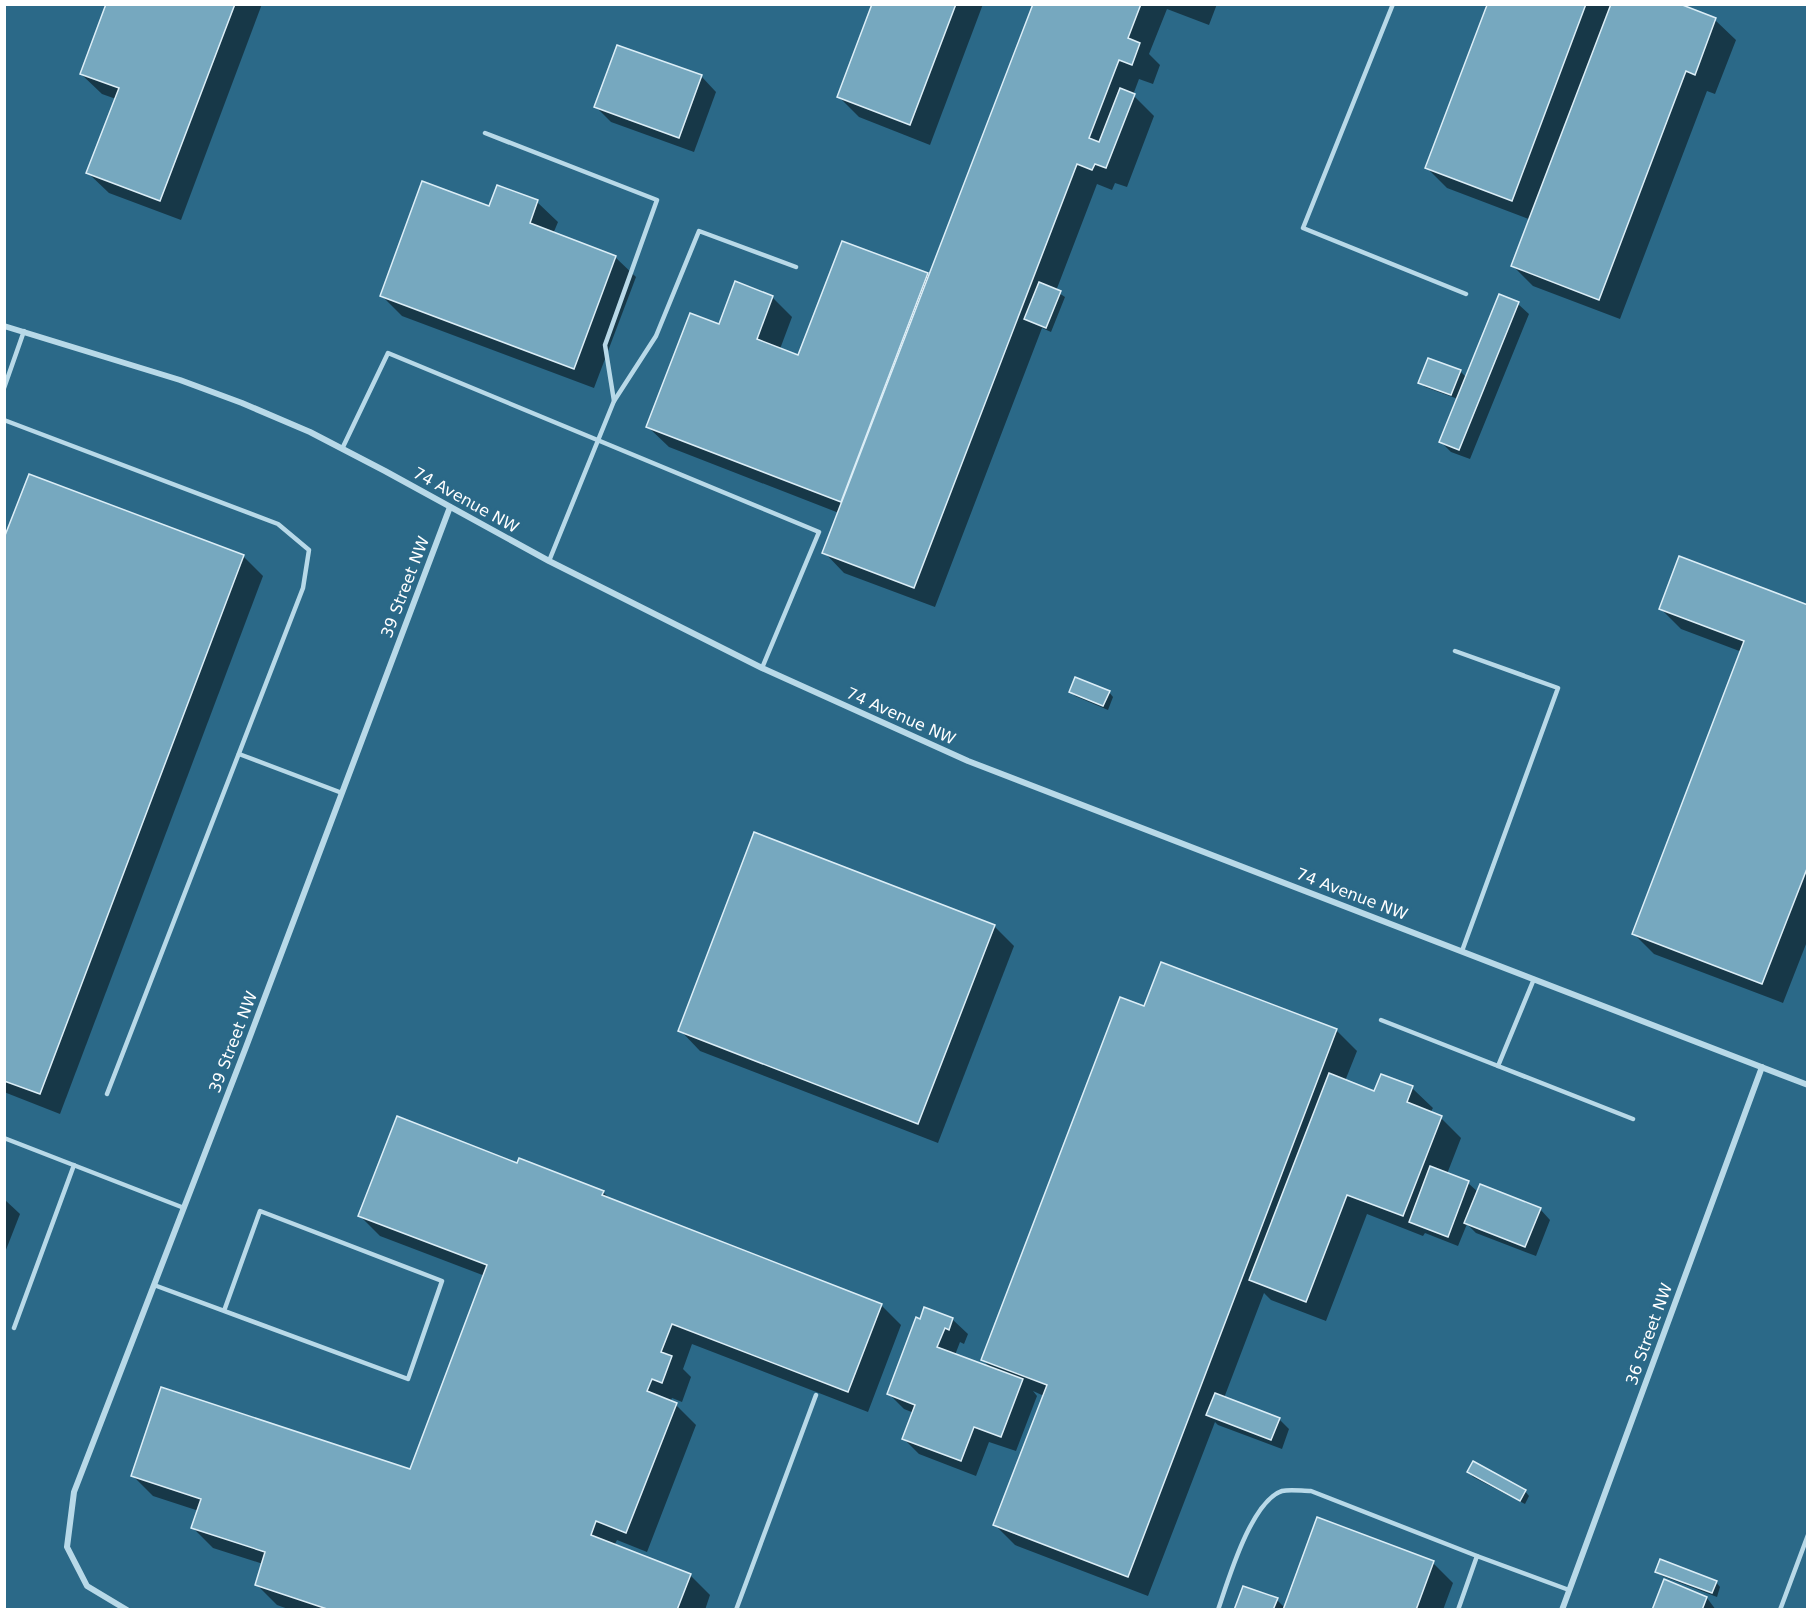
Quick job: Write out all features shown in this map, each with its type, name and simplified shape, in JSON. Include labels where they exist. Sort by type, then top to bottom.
[{"type":"street","name":"74 Avenue NW","points":[[4,326],[190,384],[271,416],[342,449],[549,561],[762,668],[968,761],[1808,1085]]},
{"type":"street","name":"39 Street NW","points":[[127,1610],[87,1586],[67,1547],[74,1492],[450,507]]},
{"type":"street","name":"36 Street NW","points":[[1562,1610],[1762,1067]]},
{"type":"lane","points":[[1393,4],[1304,228],[1466,294]]},
{"type":"lane","points":[[485,133],[657,200],[605,345],[614,401]]},
{"type":"lane","points":[[549,561],[614,401],[656,336],[699,231],[796,267]]},
{"type":"lane","points":[[4,388],[24,331]]},
{"type":"lane","points":[[342,449],[388,353],[819,532],[762,668]]},
{"type":"lane","points":[[4,420],[278,524],[309,550],[303,588],[107,1094]]},
{"type":"lane","points":[[1455,651],[1558,688],[1462,951]]},
{"type":"lane","points":[[239,754],[342,793]]},
{"type":"lane","points":[[1498,1066],[1534,979]]},
{"type":"lane","points":[[1381,1020],[1633,1119]]},
{"type":"lane","points":[[4,1138],[184,1208]]},
{"type":"lane","points":[[14,1328],[74,1165]]},
{"type":"lane","points":[[154,1285],[224,1311],[408,1379],[442,1281],[260,1211],[224,1311]]},
{"type":"lane","points":[[736,1610],[816,1395]]},
{"type":"lane","points":[[1218,1610],[1247,1531],[1265,1503],[1282,1491],[1311,1491],[1569,1590]]},
{"type":"lane","points":[[1780,1610],[1808,1535]]},
{"type":"lane","points":[[1458,1610],[1478,1556]]},
{"type":"building","points":[[106,4],[235,4],[160,201],[86,173],[119,88],[80,74]]},
{"type":"building","points":[[872,4],[956,4],[910,125],[837,97]]},
{"type":"building","points":[[1033,4],[1141,4],[1128,38],[1140,43],[1132,65],[1119,60],[1089,138],[1099,142],[1120,88],[1135,94],[1106,168],[1095,164],[1092,170],[1077,164],[914,588],[822,553]]},
{"type":"building","points":[[1484,4],[1586,4],[1512,201],[1425,168],[1487,5]]},
{"type":"building","points":[[1611,4],[1680,4],[1716,18],[1695,75],[1686,71],[1599,300],[1511,266]]},
{"type":"building","points":[[617,45],[702,75],[679,138],[594,107]]},
{"type":"building","points":[[422,181],[489,206],[497,185],[538,200],[530,223],[616,256],[574,369],[380,296]]},
{"type":"building","points":[[842,241],[928,273],[841,502],[646,427],[690,313],[719,324],[735,281],[773,296],[757,339],[798,355]]},
{"type":"building","points":[[1039,282],[1061,291],[1046,328],[1024,319]]},
{"type":"building","points":[[1499,294],[1519,302],[1459,450],[1439,442]]},
{"type":"building","points":[[1428,358],[1461,370],[1451,395],[1418,383]]},
{"type":"building","points":[[29,474],[244,555],[40,1094],[4,1081],[4,538]]},
{"type":"building","points":[[1679,556],[1808,605],[1808,866],[1762,984],[1632,934],[1744,641],[1659,609]]},
{"type":"building","points":[[1075,677],[1110,691],[1103,706],[1069,692]]},
{"type":"building","points":[[754,832],[995,925],[918,1124],[678,1031]]},
{"type":"building","points":[[1161,962],[1337,1029],[1128,1577],[993,1525],[1047,1385],[981,1360],[1120,997],[1144,1006]]},
{"type":"building","points":[[1329,1073],[1374,1091],[1381,1074],[1413,1086],[1407,1102],[1442,1116],[1403,1216],[1347,1195],[1306,1302],[1249,1280]]},
{"type":"building","points":[[397,1116],[517,1163],[519,1158],[604,1191],[602,1195],[882,1304],[848,1392],[672,1324],[661,1352],[672,1356],[662,1383],[652,1379],[647,1391],[677,1403],[626,1533],[596,1521],[591,1535],[691,1574],[677,1610],[330,1610],[255,1585],[265,1552],[191,1528],[201,1499],[131,1476],[161,1387],[410,1469],[487,1265],[358,1216]]},
{"type":"building","points":[[1430,1166],[1469,1181],[1448,1237],[1409,1222]]},
{"type":"building","points":[[1480,1184],[1541,1208],[1525,1247],[1464,1223]]},
{"type":"building","points":[[924,1307],[953,1318],[949,1330],[945,1328],[937,1347],[1023,1379],[1001,1437],[974,1427],[961,1461],[902,1439],[915,1405],[887,1394],[916,1317],[920,1319]]},
{"type":"building","points":[[1215,1393],[1280,1418],[1271,1440],[1206,1415]]},
{"type":"building","points":[[1473,1461],[1526,1490],[1520,1501],[1467,1472]]},
{"type":"building","points":[[1317,1517],[1434,1561],[1416,1610],[1283,1610]]},
{"type":"building","points":[[1660,1559],[1717,1581],[1712,1593],[1655,1572]]},
{"type":"building","points":[[1664,1579],[1707,1597],[1702,1610],[1652,1610]]},
{"type":"building","points":[[1243,1586],[1278,1598],[1273,1610],[1234,1610]]}]
